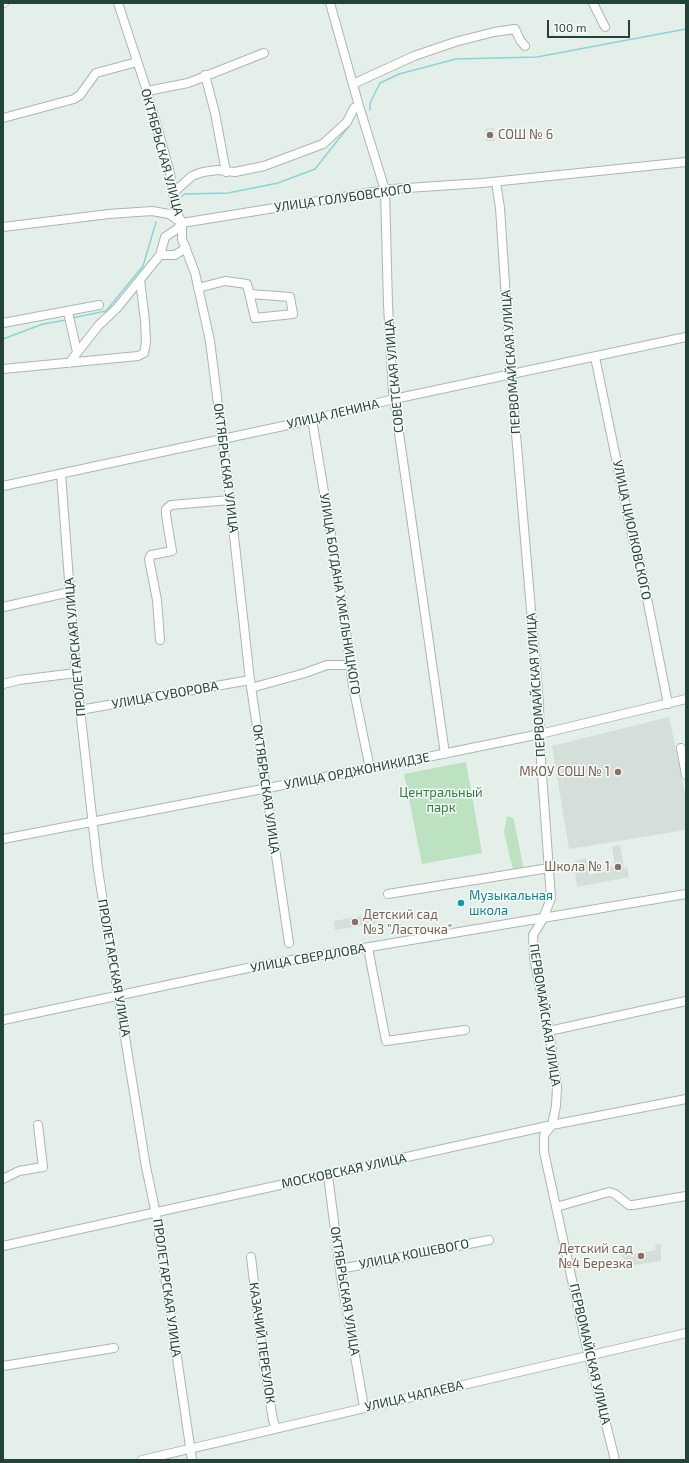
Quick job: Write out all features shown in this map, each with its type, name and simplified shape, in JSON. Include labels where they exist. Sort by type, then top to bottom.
[{"type":"street","name":"ОКТЯБРЬСКАЯ УЛИЦА","points":[[118,3],[147,91],[170,173],[175,209],[182,222],[182,239],[198,288],[210,340],[251,684],[289,943]]},
{"type":"street","name":"СОВЕТСКАЯ УЛИЦА","points":[[330,3],[359,106],[385,190],[388,306],[394,399],[445,754]]},
{"type":"street","points":[[593,3],[605,27]]},
{"type":"street","points":[[353,84],[414,56],[455,42],[494,32],[515,29],[520,40],[525,46]]},
{"type":"street","points":[[147,91],[188,83],[204,75],[264,53]]},
{"type":"street","points":[[3,118],[74,99],[80,95],[96,73],[138,62]]},
{"type":"street","points":[[204,75],[215,113],[224,162],[222,171]]},
{"type":"street","points":[[173,193],[192,176],[222,171],[235,172],[264,166],[323,144],[330,135],[347,122],[354,108],[359,106]]},
{"type":"street","name":"УЛИЦА ГОЛУБОВСКОГО","points":[[182,222],[385,190],[496,182],[686,162]]},
{"type":"street","name":"ПЕРВОМАЙСКАЯ УЛИЦА","points":[[496,182],[500,208],[511,375],[540,734],[551,898],[543,919],[533,935],[534,958],[549,1031],[557,1087],[556,1106],[552,1125],[544,1135],[544,1152],[614,1460]]},
{"type":"street","points":[[3,227],[110,214],[152,211],[169,214],[182,222],[177,229],[165,237],[160,255],[117,308],[99,325],[69,363]]},
{"type":"street","points":[[160,255],[175,255],[186,248]]},
{"type":"street","points":[[3,369],[138,356],[144,354],[146,342],[140,280]]},
{"type":"street","points":[[198,288],[225,281],[248,284],[250,294],[255,318],[293,314],[290,297],[250,294]]},
{"type":"street","points":[[3,323],[99,305]]},
{"type":"street","points":[[68,312],[77,352]]},
{"type":"street","name":"УЛИЦА ЛЕНИНА","points":[[3,486],[312,419],[394,399],[686,337]]},
{"type":"street","name":"УЛИЦА ЦИОЛКОВСКОГО","points":[[595,357],[633,540],[641,568],[668,704]]},
{"type":"street","name":"УЛИЦА БОГДАНА ХМЕЛЬНИЦКОГО","points":[[312,419],[350,665],[370,769]]},
{"type":"street","name":"ПРОЛЕТАРСКАЯ УЛИЦА","points":[[61,474],[76,673],[103,904],[146,1167],[156,1214],[192,1460]]},
{"type":"street","points":[[160,640],[157,600],[149,559],[151,555],[172,551],[166,509],[171,505],[230,500]]},
{"type":"street","points":[[3,607],[70,592]]},
{"type":"street","name":"УЛИЦА СУВОРОВА","points":[[80,710],[251,684],[305,673],[328,665],[350,665]]},
{"type":"street","points":[[3,684],[19,680],[76,673]]},
{"type":"street","name":"УЛИЦА ОРДЖОНИКИДЗЕ","points":[[3,839],[445,754],[540,734],[686,699]]},
{"type":"street","points":[[681,748],[686,775]]},
{"type":"street","points":[[388,894],[549,868]]},
{"type":"street","name":"УЛИЦА СВЕРДЛОВА","points":[[3,1020],[262,965],[686,894]]},
{"type":"street","points":[[368,948],[386,1041],[465,1030]]},
{"type":"street","points":[[549,1031],[686,1001]]},
{"type":"street","name":"МОСКОВСКАЯ УЛИЦА","points":[[3,1246],[156,1214],[552,1125],[686,1099]]},
{"type":"street","points":[[3,1179],[19,1171],[43,1167],[38,1124]]},
{"type":"street","name":"ОКТЯБРЬСКАЯ УЛИЦА","points":[[328,1175],[340,1269],[364,1407]]},
{"type":"street","points":[[556,1207],[609,1192],[615,1194],[628,1205],[686,1196]]},
{"type":"street","name":"УЛИЦА КОШЕВОГО","points":[[340,1269],[489,1240]]},
{"type":"street","name":"КАЗАЧИЙ ПЕРЕУЛОК","points":[[251,1257],[273,1420],[276,1428]]},
{"type":"street","name":"УЛИЦА ЧАПАЕВА","points":[[142,1460],[589,1354],[686,1333]]},
{"type":"street","points":[[3,1366],[114,1348]]},
{"type":"shaded area","name":"СОШ № 6","points":[[494,128],[495,141],[486,141],[485,129]]},
{"type":"shaded area","name":"МКОУ СОШ № 1","points":[[669,717],[686,799],[686,830],[569,849],[552,746]]},
{"type":"shaded area","name":"Школа № 1","points":[[620,845],[624,868],[627,867],[629,877],[577,887],[574,861],[586,858],[589,875],[608,871],[608,867],[615,866],[612,847]]},
{"type":"shaded area","name":"Детский сад №3 \"Ласточка\"","points":[[376,913],[377,923],[335,930],[334,921]]},
{"type":"shaded area","name":"Детский сад №4 Березка","points":[[661,1244],[661,1261],[626,1266],[621,1251],[627,1250],[628,1255],[656,1250],[655,1245]]},
{"type":"green space","name":"Центральный парк","points":[[466,762],[482,853],[422,864],[404,774]]},
{"type":"green space","points":[[507,816],[513,818],[514,821],[524,870],[516,871],[513,869],[504,832]]},
{"type":"waterway","points":[[370,110],[370,103],[380,83],[399,74],[456,59],[537,57],[686,29]]},
{"type":"waterway","points":[[181,197],[185,194],[228,193],[278,183],[315,169],[349,126]]},
{"type":"waterway","points":[[72,318],[106,311],[143,266],[156,222]]},
{"type":"waterway","points":[[3,339],[43,324],[66,320]]},
{"type":"place","name":"СОШ № 6","points":[[490,135]]},
{"type":"place","name":"МКОУ СОШ № 1","points":[[618,772]]},
{"type":"place","name":"Школа № 1","points":[[618,867]]},
{"type":"place","name":"Музыкальная школа","points":[[461,903]]},
{"type":"place","name":"Детский сад №3 \"Ласточка\"","points":[[355,922]]},
{"type":"place","name":"Детский сад №4 Березка","points":[[641,1256]]}]
